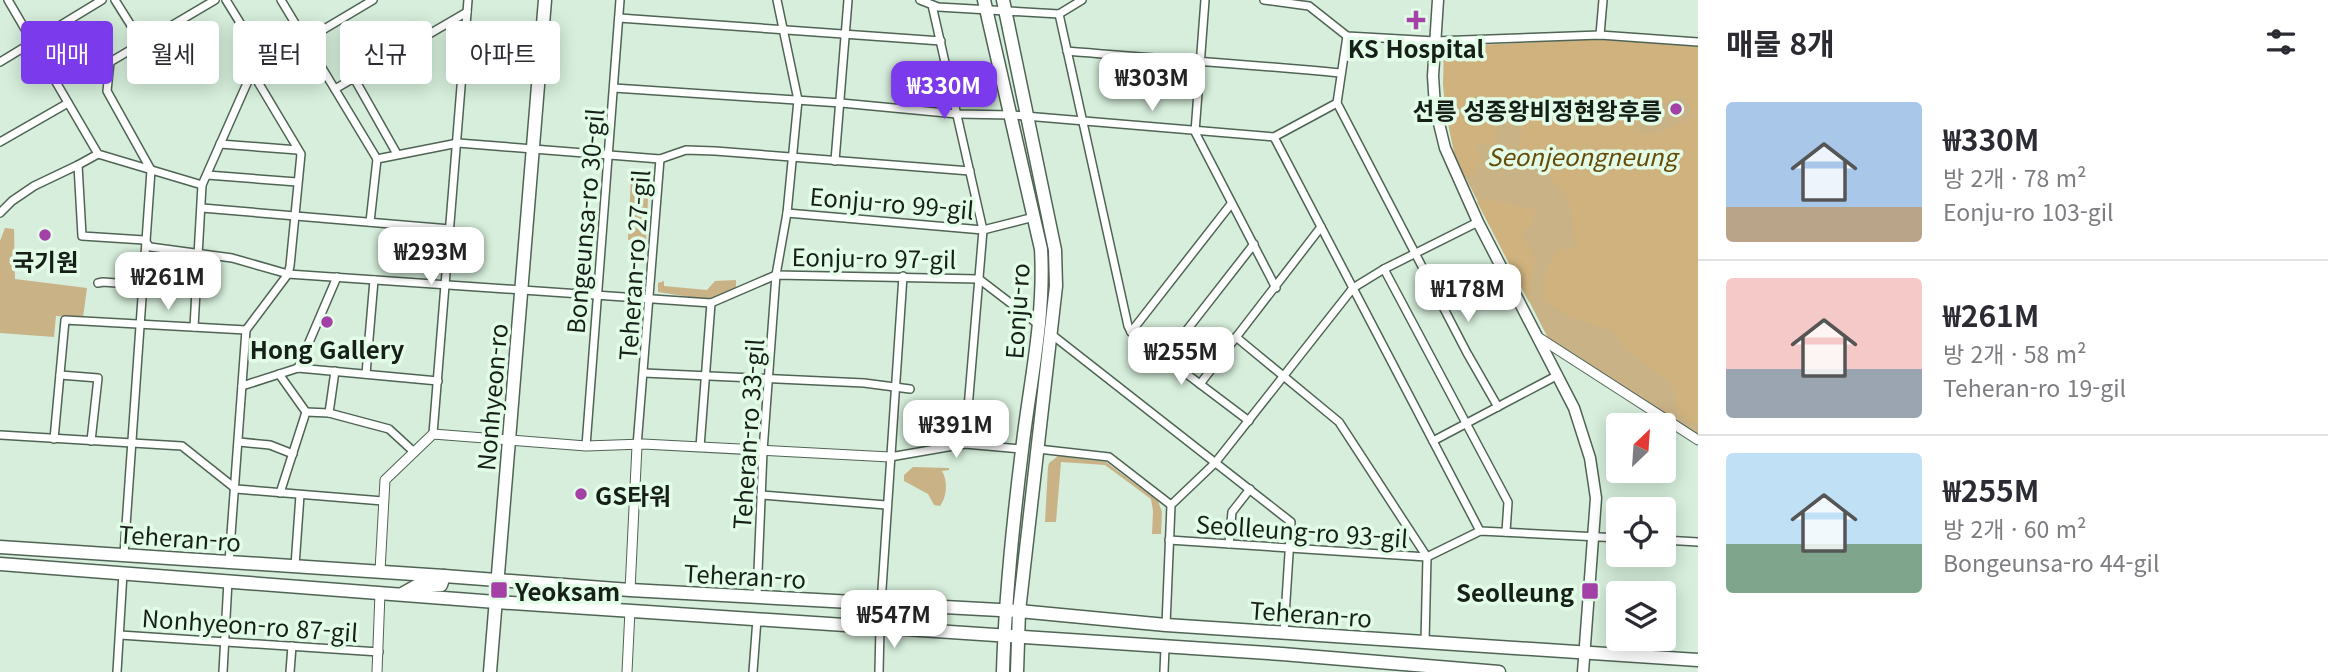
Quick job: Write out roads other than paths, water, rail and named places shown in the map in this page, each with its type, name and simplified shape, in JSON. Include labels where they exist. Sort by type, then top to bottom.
[{"type":"main road","name":"Nonhyeon-ro","points":[[491,672],[545,0]]},
{"type":"main road","points":[[1438,0],[1435,107],[1441,138],[1457,180],[1537,337],[1559,374],[1579,419],[1590,458],[1596,498],[1583,672]]},
{"type":"main road","name":"Eonju-ro","points":[[985,5],[1041,249],[1044,286],[1022,449],[1005,611],[1003,672]]},
{"type":"main road","name":"Eonju-ro","points":[[1004,6],[1055,250],[1056,286],[1019,611],[1017,672]]},
{"type":"main road","name":"Teheran-ro","points":[[0,547],[630,590],[1019,611],[1166,625],[1698,660]]},
{"type":"main road","name":"Teheran-ro","points":[[0,564],[496,602],[1282,654],[1422,669],[1499,672]]},
{"type":"main road","points":[[402,594],[418,586],[441,585],[444,576]]},
{"type":"main road","points":[[558,606],[551,598],[554,593],[587,592],[600,588]]},
{"type":"street","points":[[8,0],[21,23]]},
{"type":"street","points":[[68,21],[102,0]]},
{"type":"street","points":[[115,0],[128,21]]},
{"type":"street","points":[[179,21],[215,0]]},
{"type":"street","points":[[226,0],[239,21]]},
{"type":"street","points":[[281,0],[294,21]]},
{"type":"street","points":[[326,28],[373,0]]},
{"type":"street","points":[[380,571],[385,480],[433,434],[468,0]]},
{"type":"street","name":"Bongeunsa-ro 30-gil","points":[[586,446],[620,0]]},
{"type":"street","name":"Teheran-ro 33-gil","points":[[757,596],[763,451],[776,275],[788,213],[798,100],[776,0]]},
{"type":"street","points":[[835,160],[849,0]]},
{"type":"street","points":[[920,0],[932,5],[1004,6],[1059,14],[1082,0]]},
{"type":"street","points":[[1205,0],[1195,132],[1276,288]]},
{"type":"street","points":[[1265,0],[1309,3],[1347,36],[1435,41],[1600,35],[1698,42]]},
{"type":"street","points":[[1600,35],[1603,0]]},
{"type":"street","points":[[932,5],[983,230],[965,444]]},
{"type":"street","points":[[432,32],[467,12]]},
{"type":"street","points":[[1059,14],[1131,332],[1249,421]]},
{"type":"street","points":[[619,18],[941,41]]},
{"type":"street","points":[[1347,36],[1338,103],[1415,254],[1498,407]]},
{"type":"street","points":[[0,62],[21,50]]},
{"type":"street","points":[[1067,51],[1199,63],[1263,65],[1340,74]]},
{"type":"street","points":[[124,554],[151,170],[107,91],[110,62],[127,52]]},
{"type":"street","points":[[326,74],[377,159],[370,222]]},
{"type":"street","points":[[57,84],[98,154],[202,185]]},
{"type":"street","points":[[194,327],[202,185],[247,84]]},
{"type":"street","points":[[229,562],[246,330],[288,274],[301,154],[259,84]]},
{"type":"street","points":[[335,89],[344,84]]},
{"type":"street","points":[[357,84],[397,154]]},
{"type":"street","points":[[614,88],[841,103],[957,114],[1012,115],[1274,137],[1338,103]]},
{"type":"street","points":[[0,142],[68,103]]},
{"type":"street","points":[[1274,137],[1480,531]]},
{"type":"street","points":[[377,159],[458,143],[660,159],[686,150],[970,171]]},
{"type":"street","points":[[220,144],[298,150]]},
{"type":"street","points":[[0,213],[34,186],[98,154]]},
{"type":"street","name":"Teheran-ro 27-gil","points":[[630,590],[637,446],[660,159]]},
{"type":"street","points":[[78,165],[82,236],[144,240],[150,247],[232,258],[288,274],[711,303],[776,275]]},
{"type":"street","points":[[206,175],[297,182]]},
{"type":"street","points":[[1131,332],[1231,204]]},
{"type":"street","points":[[202,208],[450,229]]},
{"type":"street","name":"Eonju-ro 99-gil","points":[[788,213],[983,230],[1034,217]]},
{"type":"street","points":[[1166,625],[1171,505],[1215,463],[1353,288],[1478,222]]},
{"type":"street","points":[[1200,384],[1321,228]]},
{"type":"street","points":[[1165,358],[1254,244]]},
{"type":"street","points":[[1384,270],[1508,502],[1506,532]]},
{"type":"street","name":"Eonju-ro 97-gil","points":[[776,275],[979,279],[1291,522],[1289,547]]},
{"type":"street","points":[[881,604],[903,276]]},
{"type":"street","points":[[298,368],[337,277]]},
{"type":"street","points":[[366,374],[374,280]]},
{"type":"street","points":[[98,284],[103,282],[144,285]]},
{"type":"street","points":[[700,447],[711,303]]},
{"type":"street","points":[[54,439],[65,320],[246,330]]},
{"type":"street","points":[[1236,337],[1339,422],[1427,557],[1425,642]]},
{"type":"street","points":[[1537,337],[1698,440]]},
{"type":"street","points":[[242,386],[298,368],[438,381]]},
{"type":"street","points":[[329,413],[335,371]]},
{"type":"street","name":"Teheran-ro 27-gil","points":[[644,373],[910,389]]},
{"type":"street","points":[[279,374],[306,412]]},
{"type":"street","points":[[1433,441],[1559,374]]},
{"type":"street","points":[[60,375],[98,378],[91,441]]},
{"type":"street","points":[[306,412],[329,413],[389,429],[414,452]]},
{"type":"street","points":[[280,494],[306,412]]},
{"type":"street","points":[[433,434],[586,446],[700,447],[890,457],[965,444],[1022,449]]},
{"type":"street","points":[[0,435],[182,446],[236,489],[383,501]]},
{"type":"street","points":[[239,442],[270,445],[293,454]]},
{"type":"street","points":[[1038,449],[1109,457],[1171,505]]},
{"type":"street","points":[[1229,544],[1231,512],[1250,489]]},
{"type":"street","points":[[295,566],[300,495]]},
{"type":"street","points":[[761,495],[887,505]]},
{"type":"street","name":"Seolleung-ro 93-gil","points":[[1169,540],[1427,557],[1480,531],[1606,538]]},
{"type":"street","points":[[1676,541],[1698,542]]},
{"type":"street","points":[[1284,632],[1289,547]]},
{"type":"street","points":[[117,672],[123,573]]},
{"type":"street","points":[[223,672],[228,581]]},
{"type":"street","points":[[377,672],[380,593]]},
{"type":"street","points":[[627,672],[630,610]]},
{"type":"street","points":[[753,672],[757,619]]},
{"type":"street","points":[[879,672],[880,626]]},
{"type":"street","name":"Nonhyeon-ro 87-gil","points":[[120,635],[379,652]]},
{"type":"street","points":[[290,672],[292,646]]},
{"type":"street","points":[[1164,672],[1165,647]]},
{"type":"place","name":"KS Hospital","points":[[1416,20]]},
{"type":"place","name":"선릉 성종왕비정현왕후릉","points":[[1676,109]]},
{"type":"place","name":"국기원","points":[[45,235]]},
{"type":"place","name":"Hong Gallery","points":[[327,322]]},
{"type":"place","name":"GS타워","points":[[581,494]]},
{"type":"place","name":"Yeoksam","points":[[499,590]]},
{"type":"place","name":"Seolleung","points":[[1590,591]]},
{"type":"park label","name":"Seonjeongneung","points":[[1582,155]]}]
